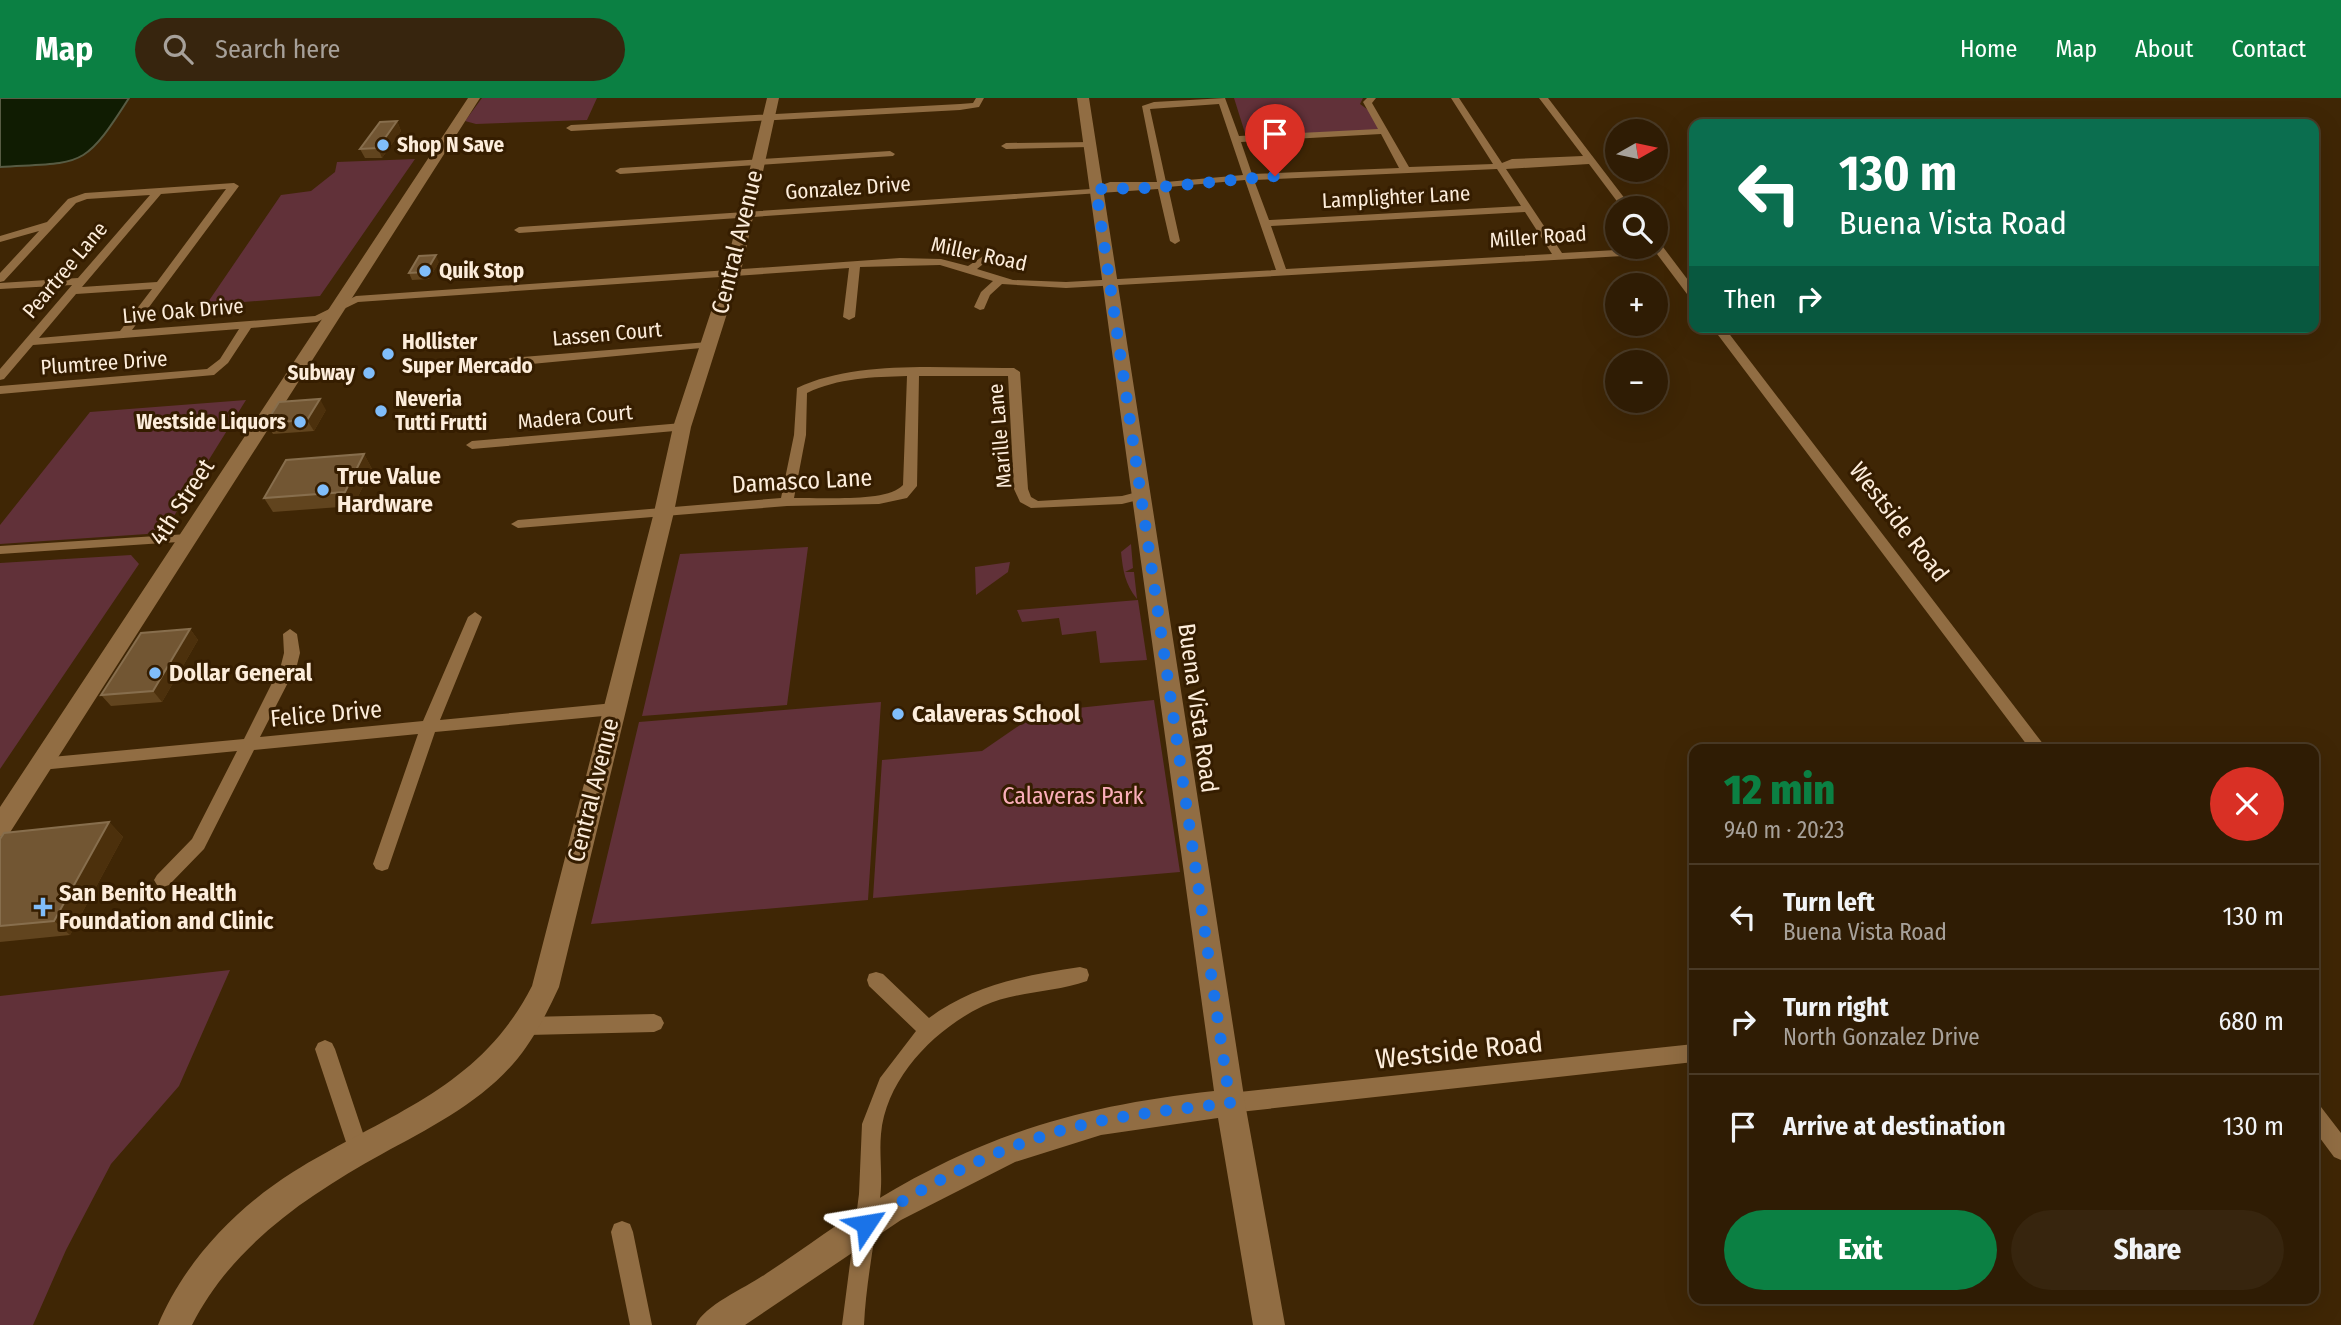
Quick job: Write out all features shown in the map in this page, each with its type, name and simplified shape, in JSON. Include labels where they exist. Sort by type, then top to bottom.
[{"type":"street","name":"4th Street","points":[[0,827],[474,98]]},
{"type":"street","points":[[877,111],[878,98]]},
{"type":"street","name":"Buena Vista Road","points":[[1083,98],[1230,1103],[1269,1325]]},
{"type":"street","points":[[1455,98],[1558,255]]},
{"type":"street","points":[[1543,98],[1618,196]]},
{"type":"street","points":[[1175,241],[1145,108],[1221,100],[1282,272]]},
{"type":"street","points":[[1370,100],[1405,169]]},
{"type":"street","points":[[571,128],[771,108],[877,111],[978,101]]},
{"type":"street","name":"Central Avenue","points":[[174,1325],[211,1267],[239,1236],[302,1184],[467,1088],[500,1059],[528,1026],[545,987],[664,512],[682,427],[731,274],[771,108]]},
{"type":"street","points":[[1237,139],[1384,131]]},
{"type":"street","points":[[1006,146],[1088,144]]},
{"type":"street","points":[[620,172],[890,154]]},
{"type":"street","name":"Gonzalez Drive","points":[[519,230],[1096,189],[1151,188],[1248,177],[1591,160]]},
{"type":"street","points":[[0,279],[71,203],[91,194],[234,186],[228,198],[122,335]]},
{"type":"street","name":"Peartree Lane","points":[[0,376],[159,190]]},
{"type":"street","name":"Lamplighter Lane","points":[[1265,223],[1529,209]]},
{"type":"street","points":[[0,239],[51,224]]},
{"type":"street","name":"Miller Road","points":[[337,308],[356,299],[931,261],[971,269],[1000,280],[1042,285],[1605,252]]},
{"type":"street","points":[[971,269],[988,256]]},
{"type":"street","points":[[1665,259],[1689,290]]},
{"type":"street","points":[[849,317],[855,265]]},
{"type":"street","points":[[980,307],[985,294],[1000,280]]},
{"type":"street","points":[[0,286],[82,281]]},
{"type":"street","points":[[73,291],[161,285]]},
{"type":"street","name":"Live Oak Drive","points":[[29,342],[317,319],[337,308]]},
{"type":"street","name":"Plumtree Drive","points":[[0,390],[210,372],[224,361],[248,324]]},
{"type":"street","name":"Westside Road","points":[[1723,333],[2035,744]]},
{"type":"street","name":"Lassen Court","points":[[510,362],[708,345]]},
{"type":"street","name":"Marille Lane","points":[[787,502],[800,435],[800,391],[811,383],[852,377],[1014,372],[1021,489],[1025,499],[1036,505],[1122,500],[1141,495]]},
{"type":"street","name":"Damasco Lane","points":[[518,524],[787,502],[879,500],[902,495],[910,486],[913,374]]},
{"type":"street","name":"Madera Court","points":[[472,445],[682,427]]},
{"type":"street","points":[[0,550],[188,538]]},
{"type":"street","points":[[382,864],[428,729],[475,617]]},
{"type":"street","points":[[163,880],[198,844],[251,743],[289,665],[292,653],[290,634]]},
{"type":"street","name":"Felice Drive","points":[[41,764],[428,729],[614,709]]},
{"type":"street","points":[[853,1325],[854,1284],[871,1190],[871,1128],[877,1102],[908,1052],[928,1029],[979,998],[1002,989],[1080,975]]},
{"type":"street","points":[[876,980],[928,1029]]},
{"type":"street","points":[[528,1026],[654,1023]]},
{"type":"street","points":[[326,1049],[359,1151]]},
{"type":"street","name":"Westside Road","points":[[1230,1103],[1689,1054]]},
{"type":"street","points":[[712,1325],[800,1272],[866,1224],[965,1167],[1035,1139],[1086,1124],[1230,1103]]},
{"type":"street","points":[[2319,1121],[2341,1150]]},
{"type":"street","points":[[622,1232],[641,1325]]},
{"type":"green space","points":[[482,98],[597,98],[587,120],[476,124],[465,121]]},
{"type":"green space","points":[[1234,98],[1363,98],[1360,104],[1371,112],[1381,130],[1253,136],[1245,133]]},
{"type":"green space","points":[[415,159],[320,296],[206,305],[281,195],[311,191],[335,172],[337,162]]},
{"type":"green space","points":[[246,400],[169,524],[147,534],[0,544],[0,525],[90,412]]},
{"type":"green space","points":[[1131,544],[1133,568],[1125,572],[1134,572],[1137,599],[1125,577],[1121,552]]},
{"type":"green space","points":[[808,547],[787,705],[642,716],[680,554]]},
{"type":"green space","points":[[131,555],[139,564],[0,769],[0,563]]},
{"type":"green space","points":[[1010,562],[1008,572],[976,595],[975,567]]},
{"type":"green space","points":[[1138,600],[1147,660],[1100,663],[1096,631],[1062,635],[1059,618],[1022,622],[1017,610]]},
{"type":"green space","name":"Calaveras Park","points":[[1154,700],[1180,872],[873,898],[882,760],[982,751],[1039,712]]},
{"type":"green space","points":[[881,702],[868,900],[591,924],[639,722]]},
{"type":"green space","points":[[230,970],[179,1086],[111,1164],[66,1250],[33,1325],[0,1325],[0,996]]},
{"type":"shaded area","points":[[0,98],[129,98],[101,138],[78,158],[49,164],[0,167]]},
{"type":"building","points":[[397,121],[378,148],[360,149],[380,122]]},
{"type":"building","points":[[436,255],[426,272],[409,273],[419,256]]},
{"type":"building","points":[[320,399],[307,420],[266,423],[279,402]]},
{"type":"building","points":[[364,454],[345,492],[264,498],[286,460]]},
{"type":"building","points":[[190,629],[153,691],[101,695],[141,633]]},
{"type":"building","name":"San Benito Health Foundation and Clinic","points":[[109,822],[54,921],[0,926],[0,839],[4,833]]},
{"type":"place","name":"Shop N Save","points":[[383,145]]},
{"type":"place","name":"Quik Stop","points":[[425,271]]},
{"type":"place","name":"Hollister Super Mercado","points":[[388,354]]},
{"type":"place","name":"Subway","points":[[369,373]]},
{"type":"place","name":"Neveria Tutti Frutti","points":[[381,411]]},
{"type":"place","name":"Westside Liquors","points":[[300,422]]},
{"type":"place","name":"True Value Hardware","points":[[323,490]]},
{"type":"place","name":"Dollar General","points":[[155,673]]},
{"type":"place","name":"Calaveras School","points":[[898,714]]},
{"type":"place","name":"San Benito Health Foundation and Clinic","points":[[43,907]]},
{"type":"route","points":[[866,1224],[965,1167],[1035,1139],[1086,1124],[1230,1103],[1129,397],[1096,189],[1110,191],[1275,176]]}]
